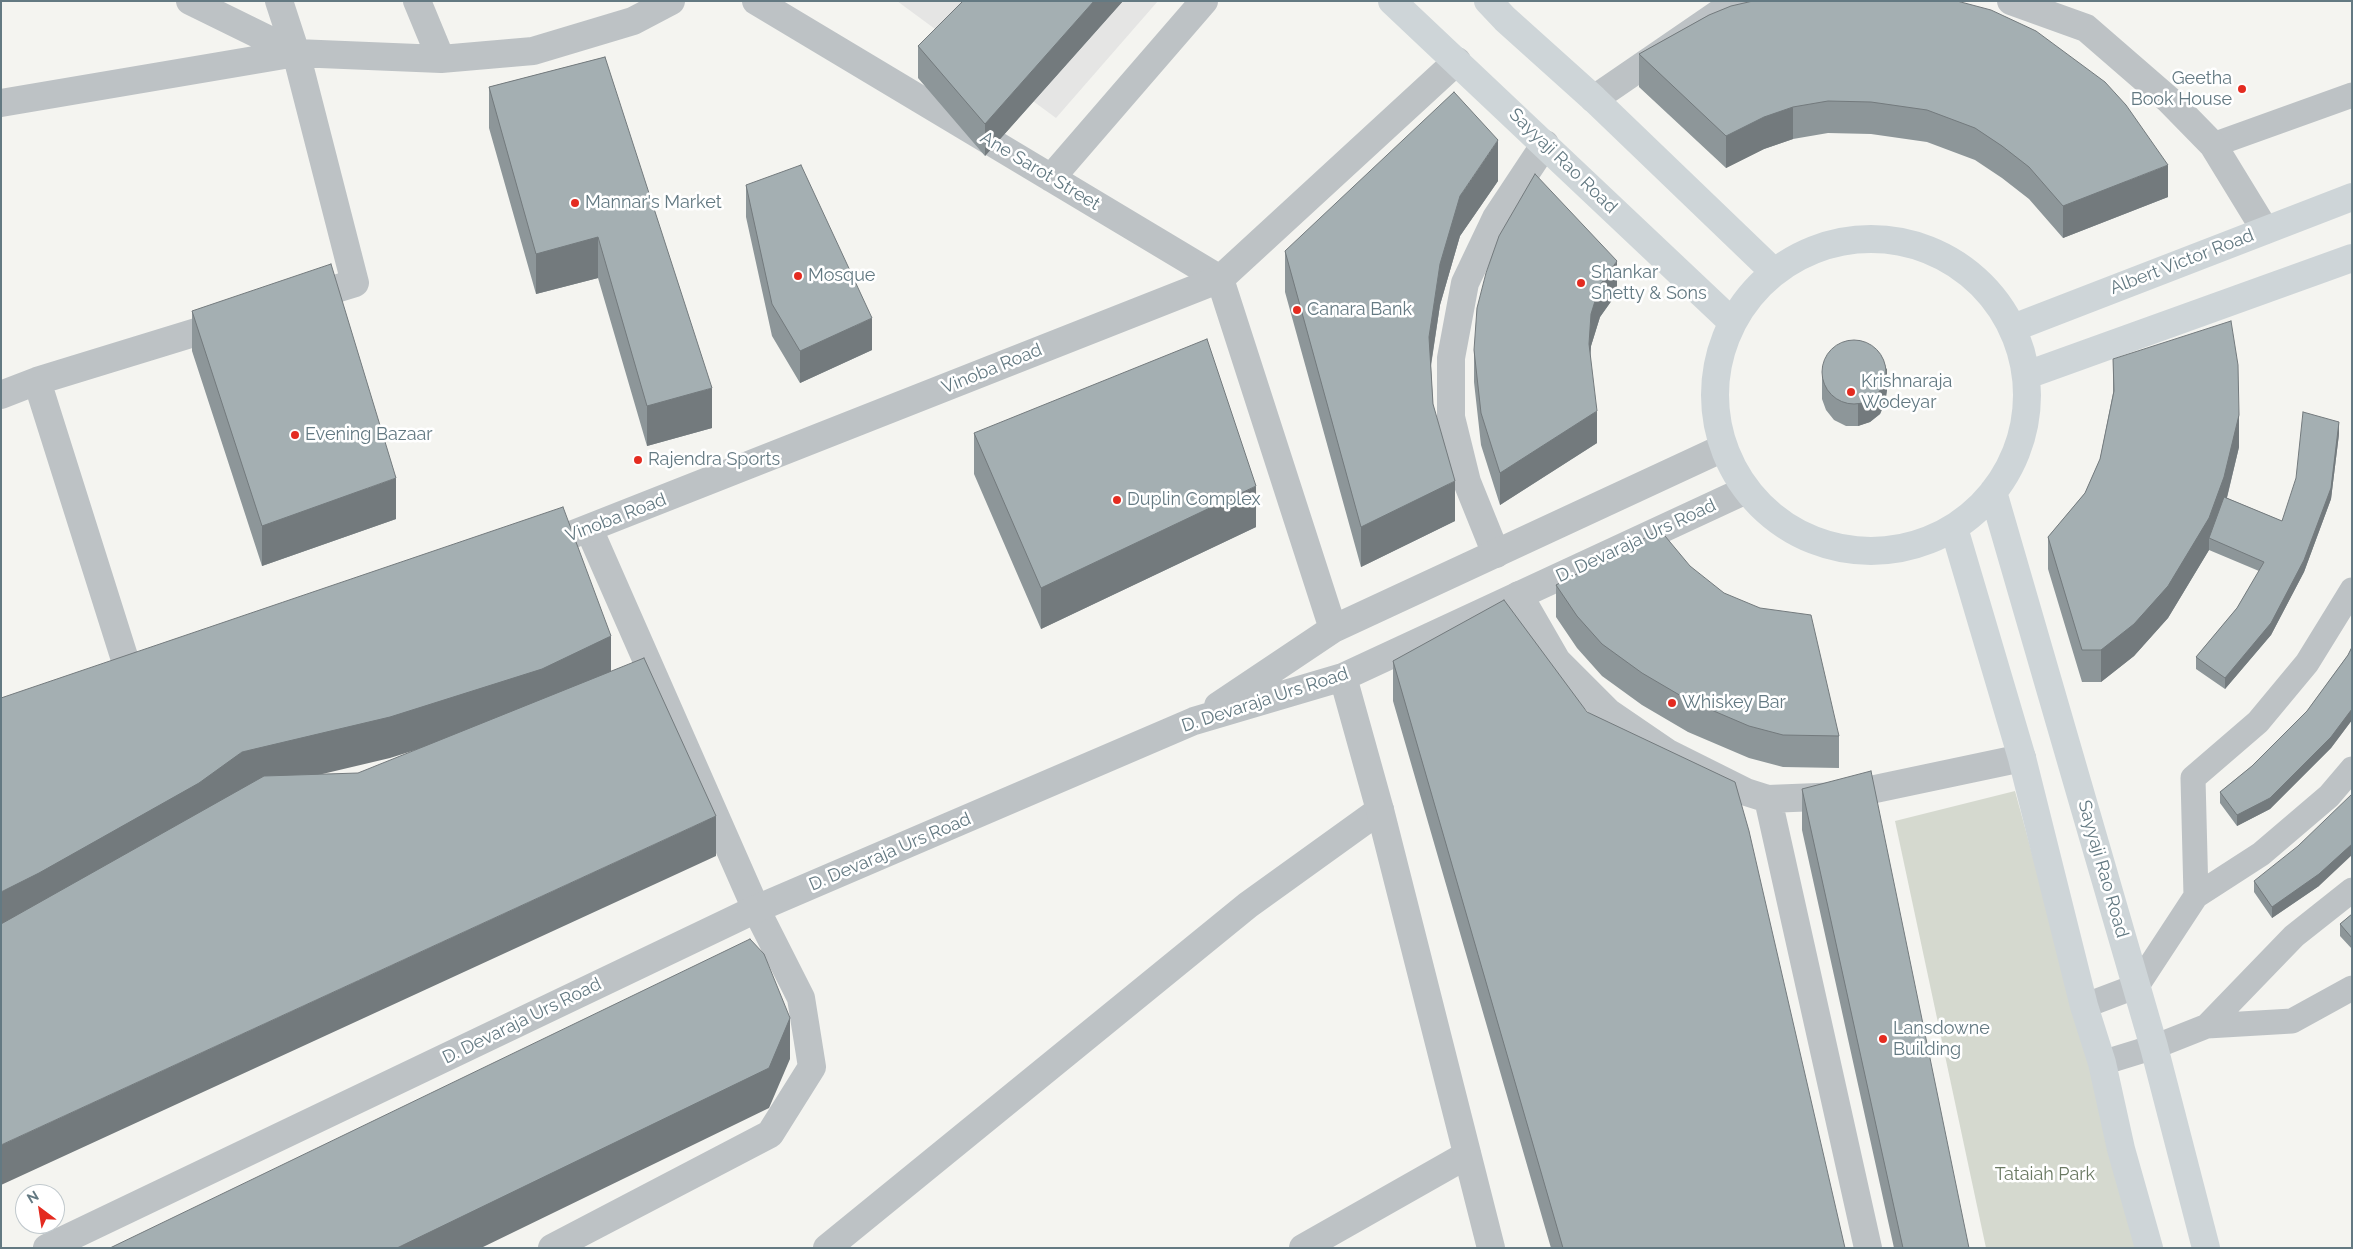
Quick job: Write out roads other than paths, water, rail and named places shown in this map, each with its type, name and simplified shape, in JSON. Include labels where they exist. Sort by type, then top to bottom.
[{"type":"main road","name":"Sayyaji Rao Road","points":[[1392,1],[1546,144],[1732,322]]},
{"type":"main road","points":[[1488,1],[1505,20],[1594,99],[1774,272]]},
{"type":"main road","name":"Albert Victor Road","points":[[2013,328],[2352,197]]},
{"type":"main road","points":[[1860,239],[1908,242],[1951,260],[1987,289],[2013,328],[2027,375],[2027,416],[2015,456],[1993,492],[1954,528],[1911,546],[1865,551],[1820,543],[1779,522],[1746,490],[1723,448],[1714,405],[1718,362],[1732,322],[1750,295],[1774,272],[1814,249],[1860,239]]},
{"type":"main road","points":[[2027,375],[2352,258]]},
{"type":"main road","name":"Sayyaji Rao Road","points":[[1993,492],[2137,986],[2206,1248]]},
{"type":"main road","points":[[1954,528],[2022,758],[2084,1006],[2102,1063],[2121,1150],[2149,1248]]},
{"type":"street","points":[[190,1],[296,53]]},
{"type":"street","points":[[278,1],[296,53],[355,282],[280,306]]},
{"type":"street","points":[[416,1],[440,59]]},
{"type":"street","points":[[1,103],[296,53],[440,59],[533,51],[633,21],[670,1]]},
{"type":"street","name":"Ane Sarot Street","points":[[756,1],[1220,279]]},
{"type":"street","points":[[1051,178],[1204,1]]},
{"type":"street","points":[[1594,99],[1736,1]]},
{"type":"street","points":[[2011,1],[2086,28],[2169,100],[2213,145],[2264,230]]},
{"type":"street","points":[[1333,630],[1220,279],[1457,61]]},
{"type":"street","points":[[1496,554],[1467,482],[1456,436],[1452,417],[1451,358],[1465,283],[1496,218],[1546,144]]},
{"type":"street","name":"Vinoba Road","points":[[515,556],[589,529],[1220,279]]},
{"type":"street","points":[[1,395],[38,381],[252,314]]},
{"type":"street","points":[[38,381],[124,689],[161,676]]},
{"type":"street","points":[[1194,721],[1333,630],[1723,448]]},
{"type":"street","name":"D. Devaraja Urs Road","points":[[48,1248],[756,909],[1194,721],[1343,677],[1746,490]]},
{"type":"street","points":[[552,1248],[770,1134],[812,1067],[801,998],[756,909],[589,529]]},
{"type":"street","points":[[1519,595],[1557,662],[1608,712],[1668,753],[1746,792],[1768,799],[1842,796],[2022,758]]},
{"type":"street","points":[[629,687],[654,676]]},
{"type":"street","points":[[1343,677],[1380,810],[1491,1248]]},
{"type":"street","points":[[1768,799],[1868,1248]]},
{"type":"street","points":[[827,1248],[1248,905],[1380,810]]},
{"type":"street","points":[[1303,1248],[1467,1155]]},
{"type":"lane","points":[[2213,145],[2352,95]]},
{"type":"lane","points":[[2196,896],[2193,778],[2258,722],[2307,663],[2352,590]]},
{"type":"lane","points":[[2084,1006],[2137,986],[2196,896],[2261,854],[2329,796],[2352,769]]},
{"type":"lane","points":[[2207,1026],[2294,936],[2352,890]]},
{"type":"lane","points":[[2102,1063],[2154,1047],[2207,1026],[2292,1021],[2352,988]]},
{"type":"place","name":"Geetha Book House","points":[[2242,89]]},
{"type":"place","name":"Mannar's Market","points":[[575,203]]},
{"type":"place","name":"Mosque","points":[[798,276]]},
{"type":"place","name":"Shankar Shetty & Sons","points":[[1581,283]]},
{"type":"place","name":"Canara Bank","points":[[1297,310]]},
{"type":"place","name":"Krishnaraja Wodeyar","points":[[1851,392]]},
{"type":"place","name":"Evening Bazaar","points":[[295,435]]},
{"type":"place","name":"Rajendra Sports","points":[[638,460]]},
{"type":"place","name":"Duplin Complex","points":[[1117,500]]},
{"type":"place","name":"Whiskey Bar","points":[[1672,703]]},
{"type":"place","name":"Lansdowne Building","points":[[1883,1039]]},
{"type":"park label","name":"Tataiah Park","points":[[2045,1175]]}]
